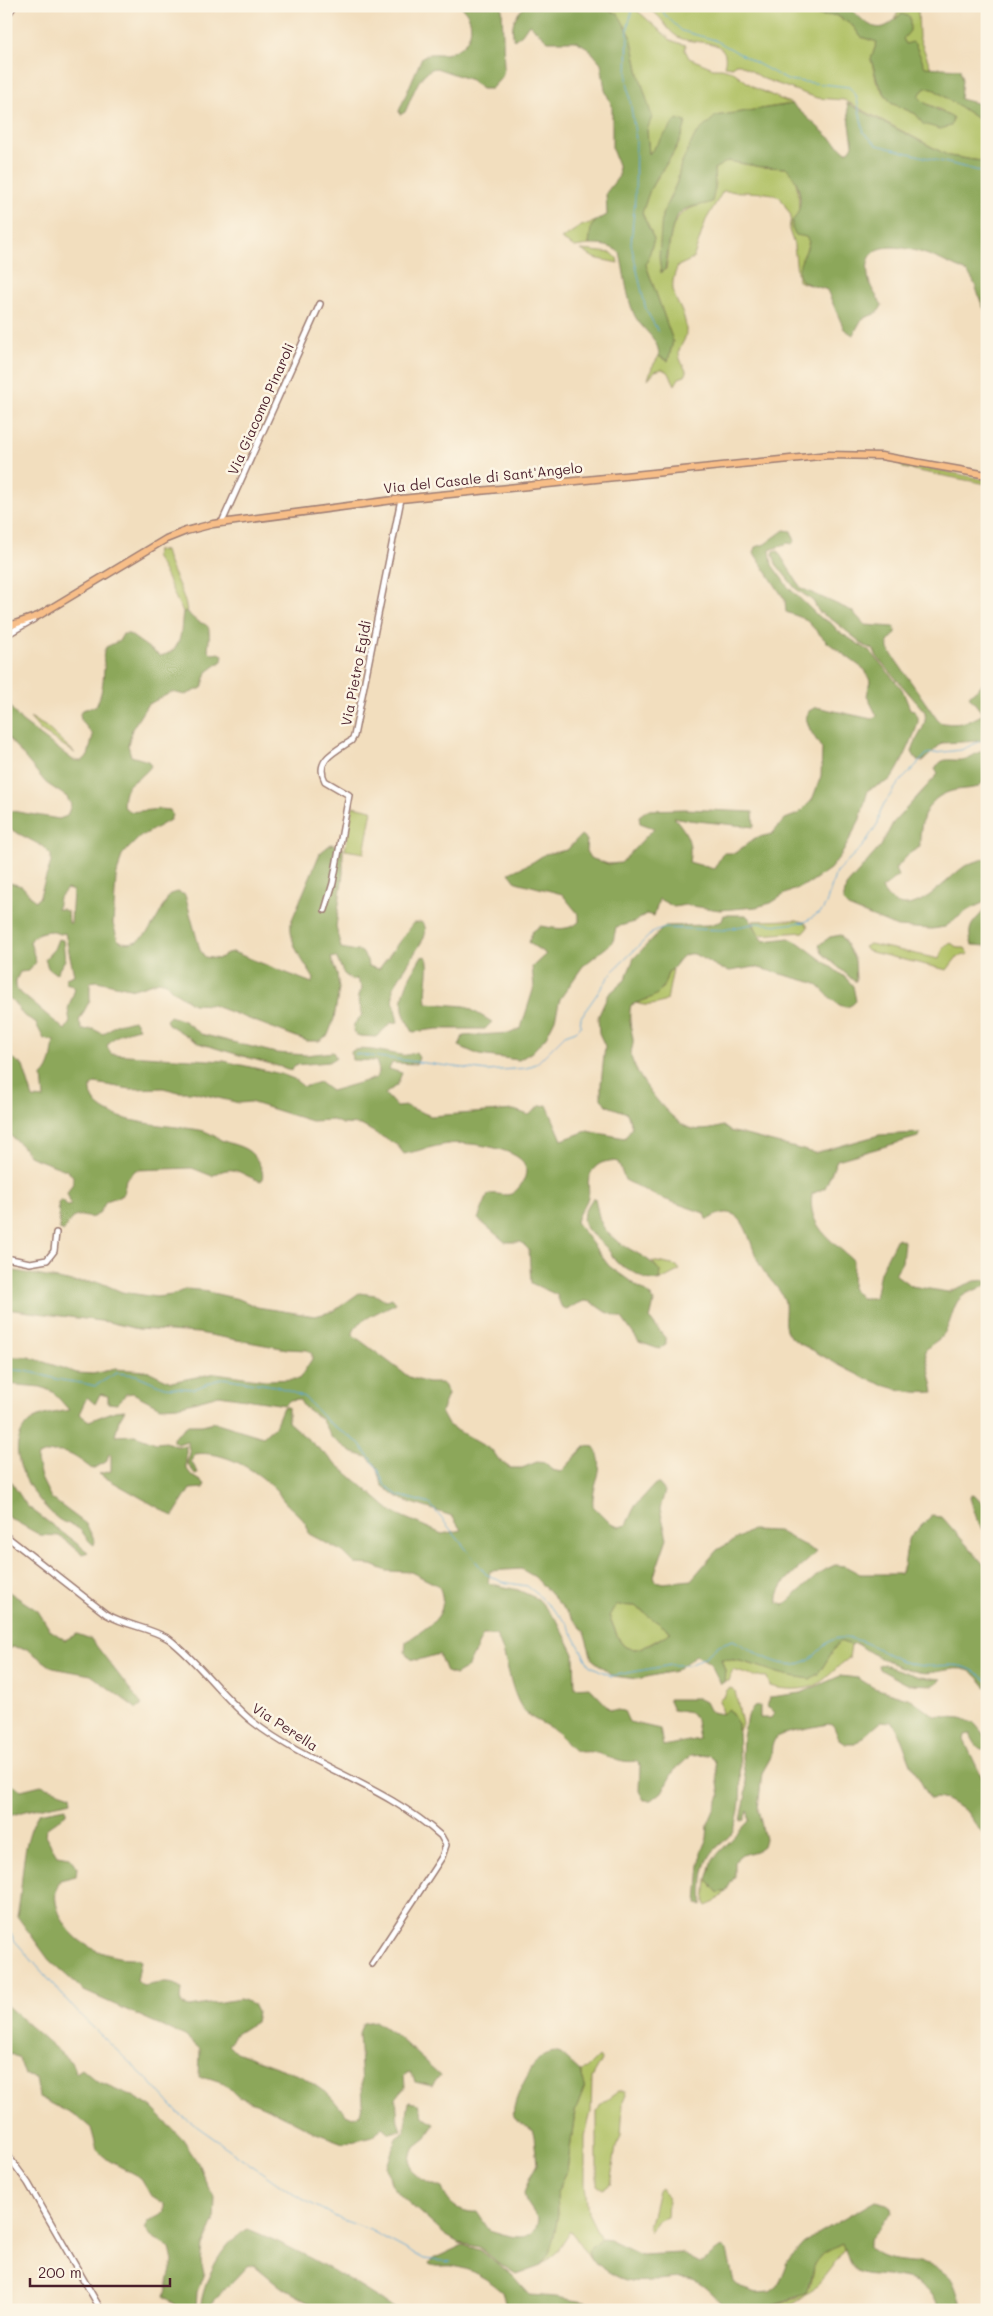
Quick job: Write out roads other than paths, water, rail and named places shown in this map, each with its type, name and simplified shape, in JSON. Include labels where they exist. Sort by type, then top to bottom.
[{"type":"main road","name":"Via del Casale di Sant'Angelo","points":[[6,627],[38,616],[166,539],[195,528],[224,523],[400,499],[829,454],[889,457],[987,475]]},
{"type":"street","points":[[6,18],[14,6]]},
{"type":"street","name":"Via Giacomo Pinaroli","points":[[224,523],[227,511],[320,304]]},
{"type":"street","name":"Via Pietro Egidi","points":[[326,910],[333,883],[349,795],[325,781],[322,764],[324,760],[351,741],[354,736],[400,499]]},
{"type":"street","points":[[6,635],[26,625],[38,616]]},
{"type":"street","points":[[6,1258],[30,1263],[47,1260],[55,1248],[56,1233]]},
{"type":"street","name":"Via Perella","points":[[6,1536],[106,1614],[123,1623],[156,1633],[168,1639],[252,1721],[290,1746],[387,1797],[442,1836],[446,1846],[442,1857],[372,1964]]},
{"type":"street","points":[[6,2153],[28,2183],[101,2310]]},
{"type":"waterway","points":[[633,6],[628,27],[627,80],[636,140],[635,198],[631,244],[646,310],[658,331]]},
{"type":"waterway","points":[[660,6],[665,15],[682,31],[715,40],[787,80],[849,87],[856,95],[864,133],[877,145],[987,173]]},
{"type":"waterway","points":[[355,1054],[487,1071],[527,1068],[537,1063],[565,1035],[576,1031],[580,1027],[581,1017],[613,971],[653,932],[665,928],[723,930],[757,923],[780,925],[805,922],[822,911],[836,872],[863,846],[878,823],[884,804],[898,784],[927,754],[961,750],[987,738]]},
{"type":"waterway","points":[[6,1370],[25,1371],[95,1386],[116,1373],[136,1375],[164,1387],[194,1389],[222,1378],[276,1386],[304,1397],[328,1422],[359,1443],[378,1469],[384,1484],[397,1495],[430,1504],[486,1574],[502,1582],[527,1586],[537,1594],[567,1623],[589,1665],[611,1676],[671,1665],[689,1665],[705,1657],[719,1645],[733,1640],[763,1657],[785,1664],[796,1664],[806,1661],[830,1641],[841,1638],[859,1640],[908,1663],[967,1668],[987,1681]]},
{"type":"waterway","points":[[6,1925],[15,1941],[79,2014],[150,2082],[178,2113],[291,2193],[340,2219],[370,2230],[424,2259],[451,2262]]}]
